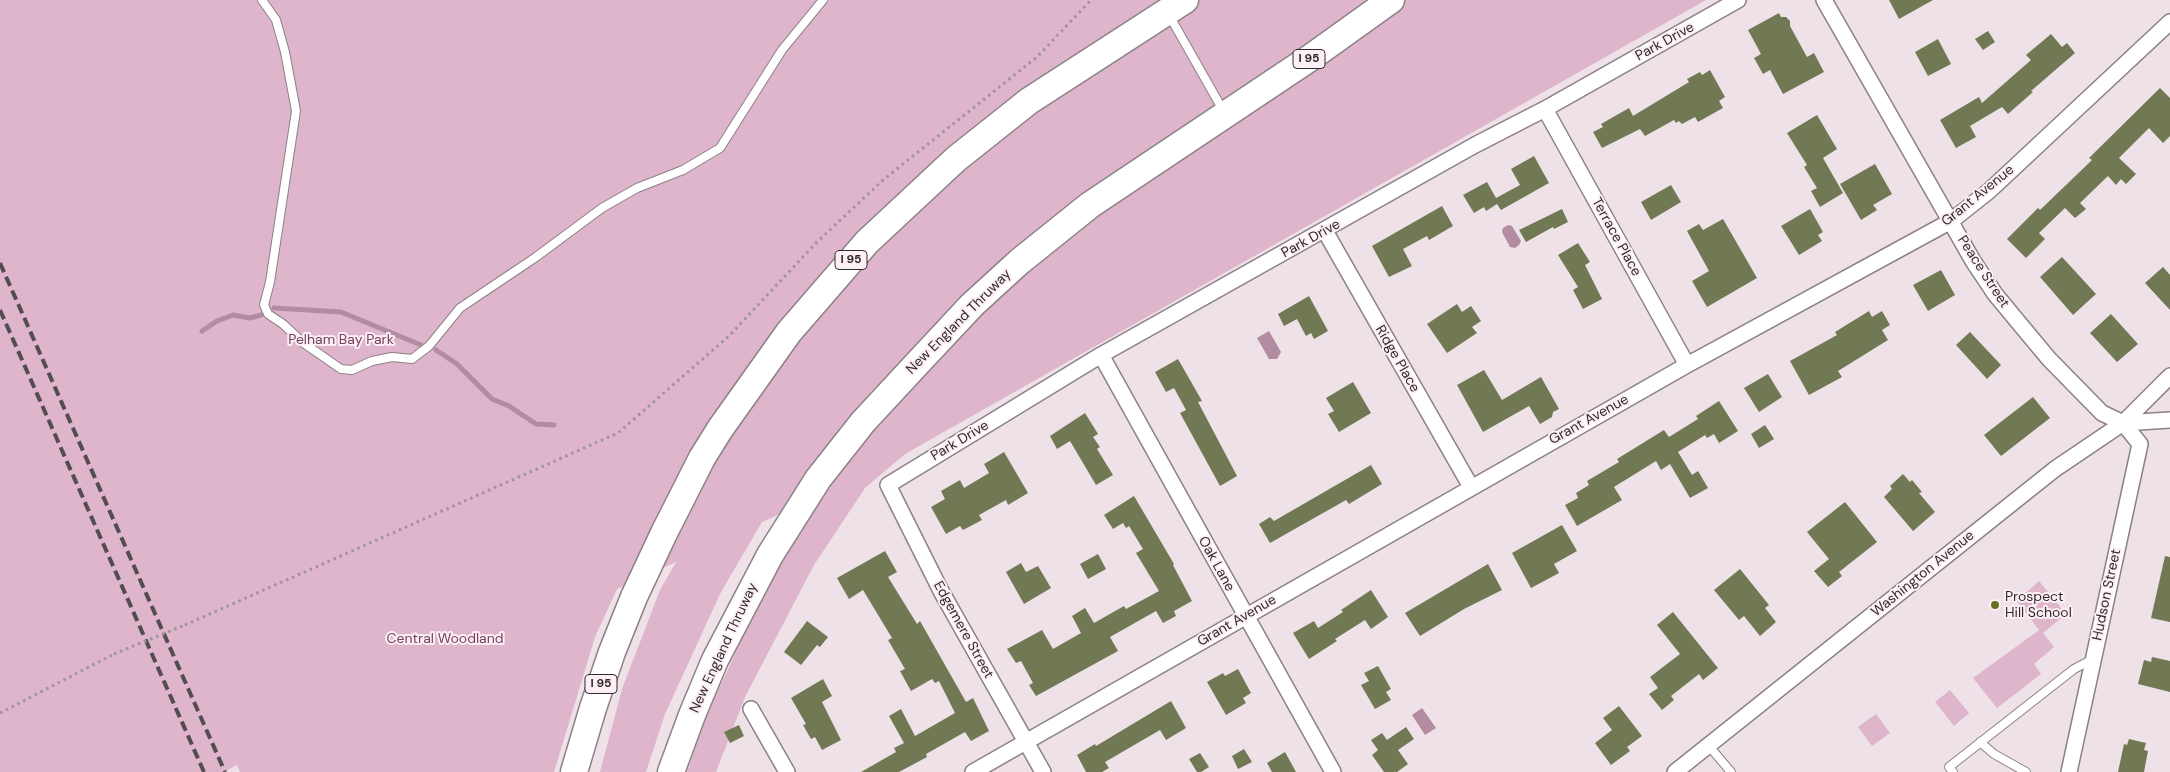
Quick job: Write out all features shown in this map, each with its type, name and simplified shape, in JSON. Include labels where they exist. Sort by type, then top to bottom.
[{"type":"highway","name":"New England Thruway","points":[[671,772],[703,687],[756,580],[818,479],[863,422],[954,324],[1019,262],[1090,205],[1310,58],[1391,0]]},
{"type":"highway","name":"I 95","points":[[574,772],[612,652],[664,532],[702,458],[720,429],[789,332],[867,242],[956,159],[1029,101],[1176,6]]},
{"type":"street","name":"Park Drive","points":[[888,485],[1101,355],[1738,0]]},
{"type":"street","name":"Peace Street","points":[[1824,0],[1951,222],[1995,294],[2049,359],[2102,413],[2123,423]]},
{"type":"street","name":"Grant Avenue","points":[[973,772],[1687,365],[1951,222],[1990,191],[2170,22]]},
{"type":"street","name":"Terrace Place","points":[[1545,109],[1687,365]]},
{"type":"street","name":"Ridge Place","points":[[1325,231],[1471,487]]},
{"type":"street","name":"Oak Lane","points":[[1101,355],[1333,772]]},
{"type":"street","name":"Washington Avenue","points":[[1675,772],[2054,469],[2123,423],[2170,376]]},
{"type":"street","points":[[2123,423],[2170,420]]},
{"type":"street","name":"Hudson Street","points":[[2069,772],[2140,444],[2123,423]]},
{"type":"street","name":"Edgemere Street","points":[[888,485],[941,592],[1043,772]]},
{"type":"street","points":[[751,709],[787,772]]},
{"type":"lane","points":[[262,0],[276,20],[285,52],[296,111],[270,282],[264,305],[268,314],[283,324],[302,342],[341,369],[352,370],[372,361],[392,357],[412,359],[429,346],[460,308],[536,257],[602,208],[637,188],[682,170],[720,148],[756,88],[782,50],[824,0]]},
{"type":"lane","points":[[1176,6],[1225,115]]},
{"type":"lane","points":[[1953,772],[1949,767],[2074,669],[2093,659]]},
{"type":"lane","points":[[1980,742],[1994,754],[2026,772]]},
{"type":"lane","points":[[1709,746],[1731,772]]},
{"type":"path","points":[[0,712],[114,654],[185,625],[618,433],[729,336],[817,242],[883,180],[1037,57],[1091,0]]},
{"type":"green space","name":"Pelham Bay Park","points":[[0,0],[1706,0],[905,454],[865,488],[814,565],[745,697],[716,772],[687,772],[706,717],[757,606],[813,510],[826,493],[762,522],[721,592],[665,714],[646,772],[600,772],[622,689],[660,590],[676,562],[617,589],[595,637],[554,772],[240,772],[237,765],[224,772],[0,772]]},
{"type":"green space","points":[[2039,581],[2066,614],[2043,633],[2054,647],[2034,664],[2041,674],[1997,708],[1973,678],[2039,630],[2017,601]]},
{"type":"green space","points":[[1950,690],[1969,713],[1954,726],[1935,702]]},
{"type":"green space","points":[[1876,714],[1890,733],[1872,746],[1858,727]]},
{"type":"shaded area","points":[[1508,225],[1512,226],[1521,241],[1515,248],[1510,247],[1502,232],[1503,228]]},
{"type":"shaded area","points":[[1269,331],[1281,352],[1277,359],[1269,359],[1257,338]]},
{"type":"shaded area","points":[[1422,708],[1436,728],[1425,735],[1412,715]]},
{"type":"building","points":[[1889,0],[1933,0],[1899,19]]},
{"type":"building","points":[[1779,13],[1781,17],[1786,17],[1790,21],[1790,26],[1807,57],[1814,53],[1824,72],[1783,94],[1770,70],[1763,74],[1754,58],[1761,54],[1748,30]]},
{"type":"building","points":[[1988,31],[1995,42],[1983,50],[1975,39]]},
{"type":"building","points":[[2051,34],[2062,47],[2067,43],[2075,53],[2031,91],[2033,92],[2008,114],[2002,107],[1970,126],[1976,137],[1956,148],[1940,120],[1979,97],[1982,103],[2031,60],[2026,55]]},
{"type":"building","points":[[1938,39],[1951,64],[1928,76],[1915,52]]},
{"type":"building","points":[[1710,70],[1725,97],[1719,101],[1723,108],[1698,122],[1695,117],[1682,124],[1679,121],[1676,123],[1674,120],[1645,136],[1640,129],[1602,148],[1593,132],[1603,127],[1601,124],[1629,108],[1633,116],[1689,82],[1687,79],[1700,72],[1702,75]]},
{"type":"building","points":[[2160,88],[2170,98],[2170,136],[2163,143],[2149,128],[2119,158],[2136,174],[2126,184],[2121,179],[2116,185],[2108,176],[2080,203],[2086,209],[2075,218],[2065,208],[2039,233],[2045,239],[2026,258],[2007,239],[2038,208],[2040,210],[2092,160],[2089,158]]},
{"type":"building","points":[[1817,115],[1837,149],[1823,158],[1843,193],[1820,207],[1811,191],[1817,188],[1804,167],[1807,165],[1787,133]]},
{"type":"building","points":[[1534,156],[1549,183],[1501,210],[1497,204],[1486,211],[1484,207],[1474,213],[1463,195],[1487,182],[1496,198],[1520,185],[1511,169]]},
{"type":"building","points":[[1875,164],[1892,194],[1873,205],[1877,210],[1861,220],[1840,184]]},
{"type":"building","points":[[1671,185],[1681,202],[1651,220],[1641,202]]},
{"type":"building","points":[[1442,206],[1453,226],[1429,240],[1427,236],[1403,249],[1412,266],[1389,277],[1372,246]]},
{"type":"building","points":[[1562,209],[1568,222],[1554,229],[1553,227],[1526,242],[1519,230]]},
{"type":"building","points":[[1810,209],[1823,232],[1818,235],[1822,241],[1799,255],[1781,226]]},
{"type":"building","points":[[1723,219],[1757,278],[1707,307],[1692,281],[1709,271],[1687,231],[1699,224],[1703,230]]},
{"type":"building","points":[[1578,243],[1590,262],[1585,265],[1602,299],[1583,309],[1573,290],[1578,287],[1558,255]]},
{"type":"building","points":[[2062,257],[2096,294],[2073,315],[2040,277]]},
{"type":"building","points":[[2163,267],[2170,275],[2170,310],[2145,283]]},
{"type":"building","points":[[1941,270],[1955,295],[1928,311],[1913,285]]},
{"type":"building","points":[[1309,296],[1328,331],[1314,339],[1311,333],[1306,336],[1297,319],[1284,326],[1278,314]]},
{"type":"building","points":[[1457,304],[1462,312],[1471,306],[1481,321],[1472,327],[1477,333],[1447,353],[1427,324]]},
{"type":"building","points":[[1869,311],[1872,317],[1882,311],[1890,325],[1882,330],[1888,340],[1838,371],[1842,377],[1809,395],[1790,361],[1837,335],[1835,332]]},
{"type":"building","points":[[2111,314],[2138,344],[2117,362],[2090,333]]},
{"type":"building","points":[[1970,332],[2001,365],[1987,379],[1956,345]]},
{"type":"building","points":[[1178,359],[1202,401],[1198,402],[1237,476],[1220,486],[1180,413],[1186,410],[1174,388],[1166,392],[1155,372]]},
{"type":"building","points":[[1484,370],[1502,400],[1541,377],[1559,409],[1553,412],[1552,417],[1540,424],[1529,406],[1483,432],[1457,385]]},
{"type":"building","points":[[1768,374],[1782,397],[1759,412],[1744,388]]},
{"type":"building","points":[[1353,382],[1371,413],[1339,432],[1328,414],[1334,411],[1326,398]]},
{"type":"building","points":[[2033,397],[2050,418],[2001,456],[1984,435]]},
{"type":"building","points":[[1719,401],[1738,431],[1719,443],[1714,434],[1707,438],[1705,435],[1678,452],[1692,475],[1698,471],[1708,488],[1690,498],[1670,464],[1661,470],[1656,461],[1614,487],[1622,500],[1577,526],[1565,505],[1578,498],[1576,493],[1589,485],[1587,481],[1619,462],[1617,459],[1664,430],[1669,437],[1698,419],[1696,416]]},
{"type":"building","points":[[1085,413],[1098,434],[1093,437],[1100,447],[1097,449],[1113,475],[1096,485],[1070,441],[1057,449],[1050,436]]},
{"type":"building","points":[[1765,425],[1774,439],[1759,448],[1751,434]]},
{"type":"building","points":[[1004,452],[1028,493],[1008,505],[1006,500],[979,515],[982,520],[963,530],[960,526],[946,534],[931,507],[945,499],[941,491],[960,480],[964,488],[989,473],[984,464]]},
{"type":"building","points":[[1371,465],[1382,484],[1349,504],[1346,500],[1270,543],[1259,524],[1270,517],[1274,521]]},
{"type":"building","points":[[1903,474],[1910,482],[1912,480],[1922,492],[1919,493],[1935,512],[1913,531],[1884,497],[1892,489],[1890,486]]},
{"type":"building","points":[[1134,496],[1174,564],[1192,601],[1174,611],[1176,616],[1163,623],[1156,611],[1110,637],[1118,651],[1036,696],[1029,685],[1033,683],[1021,661],[1016,663],[1007,649],[1042,630],[1053,649],[1081,633],[1072,616],[1085,608],[1094,623],[1124,606],[1126,609],[1159,591],[1136,553],[1143,549],[1129,526],[1126,528],[1123,523],[1113,529],[1104,515]]},
{"type":"building","points":[[1845,502],[1877,542],[1839,572],[1842,576],[1828,587],[1814,571],[1829,559],[1807,532]]},
{"type":"building","points":[[1562,525],[1577,551],[1554,564],[1559,573],[1531,588],[1512,553]]},
{"type":"building","points":[[885,551],[897,572],[888,577],[917,624],[920,621],[966,702],[973,698],[989,731],[971,741],[965,732],[926,754],[927,757],[899,772],[861,772],[896,752],[894,748],[904,743],[889,716],[901,709],[915,736],[955,713],[939,681],[935,683],[932,679],[911,691],[900,671],[905,669],[888,640],[892,638],[863,590],[849,599],[837,578]]},
{"type":"building","points":[[1098,554],[1106,569],[1088,579],[1080,564]]},
{"type":"building","points":[[2165,556],[2170,557],[2170,622],[2151,618]]},
{"type":"building","points":[[1021,563],[1026,572],[1038,566],[1051,588],[1024,604],[1006,572]]},
{"type":"building","points":[[1488,564],[1502,590],[1464,609],[1420,636],[1405,613]]},
{"type":"building","points":[[1740,569],[1769,605],[1765,608],[1776,622],[1760,636],[1744,616],[1739,620],[1714,590]]},
{"type":"building","points":[[1371,590],[1388,617],[1371,629],[1365,620],[1335,639],[1337,641],[1309,659],[1293,633],[1314,621],[1318,628],[1343,612],[1341,610]]},
{"type":"building","points":[[1673,612],[1718,668],[1703,680],[1699,674],[1671,696],[1674,700],[1662,710],[1649,694],[1658,688],[1650,677],[1680,654],[1657,625]]},
{"type":"building","points":[[807,621],[828,637],[820,647],[817,645],[801,665],[784,652]]},
{"type":"building","points":[[2152,657],[2170,661],[2170,692],[2138,684],[2144,660],[2151,662]]},
{"type":"building","points":[[1378,666],[1391,689],[1386,692],[1391,700],[1375,709],[1361,685],[1369,681],[1364,673]]},
{"type":"building","points":[[1238,669],[1251,693],[1243,698],[1246,703],[1226,715],[1207,682],[1223,673],[1225,676]]},
{"type":"building","points":[[823,679],[832,696],[822,702],[841,740],[822,750],[815,737],[811,739],[803,725],[806,724],[791,698]]},
{"type":"building","points":[[1171,701],[1186,728],[1166,740],[1160,730],[1105,762],[1109,768],[1102,772],[1086,772],[1077,755],[1095,744],[1096,746]]},
{"type":"building","points":[[1619,706],[1642,736],[1627,747],[1630,751],[1611,765],[1595,743],[1612,730],[1603,718]]},
{"type":"building","points":[[739,725],[744,736],[730,743],[724,732]]},
{"type":"building","points":[[1406,727],[1414,739],[1398,750],[1408,764],[1397,772],[1384,772],[1372,755],[1378,750],[1371,740],[1382,733],[1387,740]]},
{"type":"building","points":[[2129,739],[2146,743],[2144,750],[2148,751],[2144,772],[2118,772],[2124,744],[2127,745]]},
{"type":"building","points":[[1244,749],[1252,762],[1238,769],[1232,756]]},
{"type":"building","points":[[1285,752],[1296,772],[1272,772],[1267,763]]},
{"type":"building","points":[[1200,753],[1209,767],[1201,772],[1197,772],[1189,759]]},
{"type":"waterway","points":[[274,308],[341,312],[421,345]]},
{"type":"waterway","points":[[202,331],[217,321],[233,315],[250,318],[261,315]]},
{"type":"waterway","points":[[436,350],[457,364],[492,399],[509,406],[536,424],[554,425]]},
{"type":"railway","points":[[0,263],[225,772]]},
{"type":"railway","points":[[0,310],[204,772]]},
{"type":"place","name":"Prospect Hill School","points":[[1995,605]]},
{"type":"park label","name":"Central Woodland","points":[[445,639]]}]
